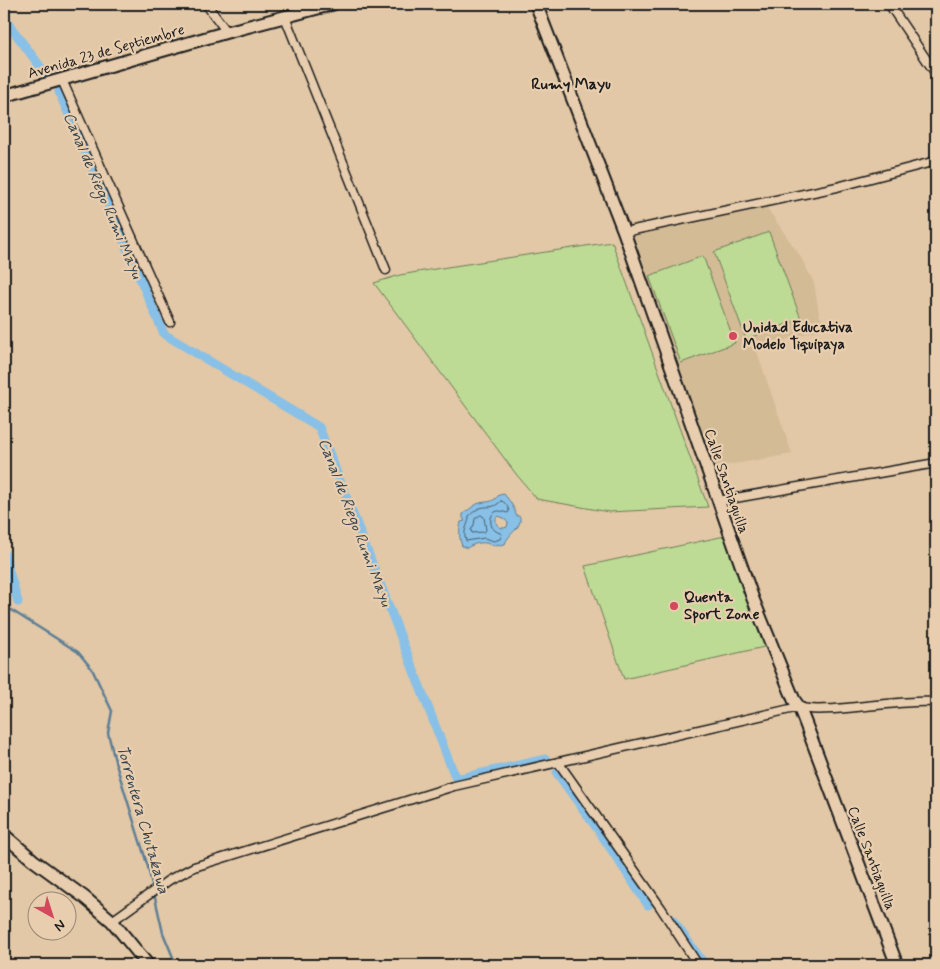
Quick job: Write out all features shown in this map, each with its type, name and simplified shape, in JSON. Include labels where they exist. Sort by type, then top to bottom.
[{"type":"street","points":[[206,4],[227,32]]},
{"type":"street","name":"Avenida 23 de Septiembre","points":[[4,96],[227,32],[333,4]]},
{"type":"street","name":"Calle Santiaguilla","points":[[536,4],[624,232],[753,599],[794,700],[805,722],[896,965]]},
{"type":"street","points":[[889,4],[936,74]]},
{"type":"street","points":[[285,17],[386,270]]},
{"type":"street","points":[[62,80],[170,322]]},
{"type":"street","points":[[624,232],[837,187],[936,161]]},
{"type":"street","points":[[718,502],[936,463]]},
{"type":"street","points":[[112,921],[155,889],[194,867],[454,786],[799,707],[807,710],[923,701],[936,702]]},
{"type":"street","points":[[558,762],[662,908],[698,965]]},
{"type":"street","points":[[4,835],[112,921],[148,965]]},
{"type":"shaded area","name":"Unidad Educativa Modelo Tiquipaya","points":[[765,205],[800,256],[814,283],[819,313],[824,328],[756,349],[792,454],[716,467],[689,401],[631,237]]},
{"type":"green space","points":[[769,232],[801,319],[746,339],[714,252]]},
{"type":"green space","points":[[612,242],[708,507],[609,512],[537,499],[516,474],[374,283],[400,275]]},
{"type":"green space","points":[[703,256],[735,343],[681,363],[649,276]]},
{"type":"green space","name":"Quenta Sport Zone","points":[[725,536],[764,647],[624,679],[585,566]]},
{"type":"water","points":[[504,494],[512,504],[516,515],[520,517],[517,528],[505,544],[497,544],[496,546],[481,543],[467,548],[462,546],[460,531],[461,522],[465,521],[463,514],[477,504],[491,501]],"holes":[[[498,516],[504,518],[508,523],[507,527],[504,528],[496,523]]]},
{"type":"waterway","name":"Canal de Riego Rumi Mayu","points":[[4,18],[48,77]]},
{"type":"waterway","name":"Canal de Riego Rumi Mayu","points":[[59,92],[164,334],[319,427],[456,779],[546,759]]},
{"type":"waterway","points":[[4,554],[18,602]]},
{"type":"waterway","name":"Torrentera Chutakawa","points":[[4,605],[78,652],[92,669],[112,711],[108,733],[115,761],[148,867],[163,933],[178,965]]},
{"type":"waterway","name":"Canal de Riego Rumi Mayu","points":[[557,773],[601,834],[648,905]]},
{"type":"waterway","name":"Canal de Riego Rumi Mayu","points":[[672,919],[705,965]]},
{"type":"place","name":"Unidad Educativa Modelo Tiquipaya","points":[[733,336]]},
{"type":"place","name":"Quenta Sport Zone","points":[[674,606]]},
{"type":"district","name":"Rumy Mayu","points":[[571,83]]}]
